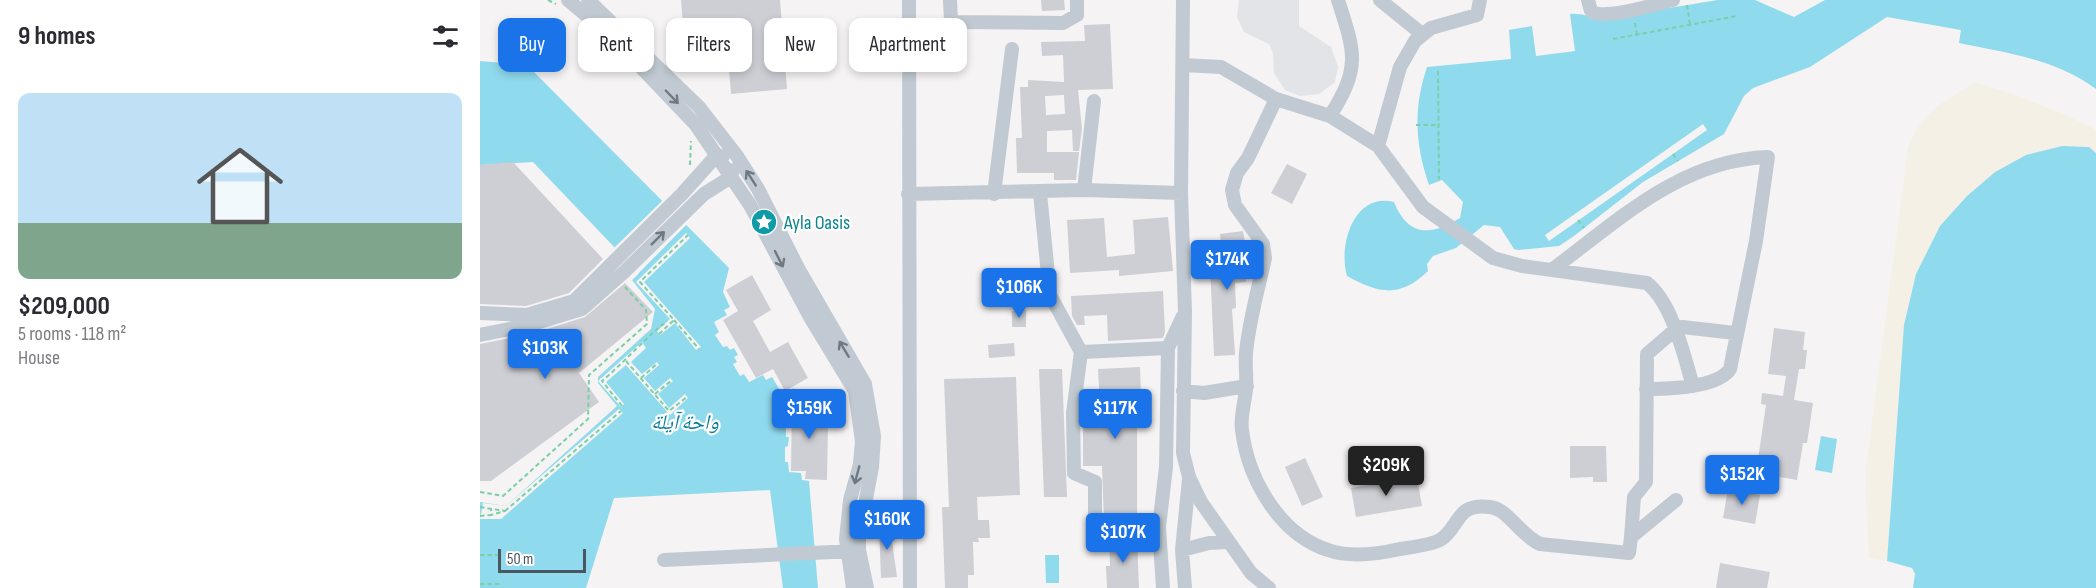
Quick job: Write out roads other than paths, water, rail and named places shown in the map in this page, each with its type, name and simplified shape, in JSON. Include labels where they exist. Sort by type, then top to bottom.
[{"type":"street","points":[[588,0],[699,107],[737,156],[810,317],[855,391],[862,451],[850,500],[853,588]]},
{"type":"street","points":[[909,0],[910,588]]},
{"type":"street","points":[[950,0],[951,22],[1064,23],[1077,15],[1077,0]]},
{"type":"street","points":[[1183,0],[1181,193],[1185,312],[1183,391],[1187,471],[1182,550],[1185,588]]},
{"type":"street","points":[[1330,116],[1348,84],[1352,67],[1353,48],[1338,0]]},
{"type":"street","points":[[1380,0],[1422,34]]},
{"type":"street","points":[[1378,146],[1400,67],[1407,52],[1422,34],[1431,28],[1477,15],[1480,0]]},
{"type":"street","points":[[1588,0],[1591,11],[1597,15],[1617,13],[1673,0]]},
{"type":"street","points":[[564,3],[613,38],[677,103],[771,228]]},
{"type":"street","points":[[994,194],[1012,49]]},
{"type":"street","points":[[1183,65],[1221,67],[1276,99],[1330,116],[1378,146],[1414,198],[1484,253],[1504,262],[1642,280],[1656,292],[1676,329],[1693,386]]},
{"type":"street","points":[[1276,99],[1248,158],[1237,173],[1232,190],[1235,205],[1263,244],[1264,258],[1246,354],[1247,386],[1242,429],[1260,488],[1272,508],[1289,527],[1308,542],[1329,551],[1378,553],[1441,540],[1462,513],[1476,506],[1492,507],[1504,513],[1527,538],[1540,544],[1629,553],[1634,497],[1646,482],[1647,354],[1676,329],[1690,326],[1735,333]]},
{"type":"street","points":[[1084,190],[1094,101]]},
{"type":"street","points":[[480,313],[526,315],[574,301],[620,272],[682,194],[716,156],[737,156]]},
{"type":"street","points":[[480,335],[528,325],[582,309],[692,205],[731,177],[737,156]]},
{"type":"street","points":[[1553,269],[1684,176],[1742,158],[1768,157],[1756,241],[1735,333],[1730,369],[1726,375],[1693,386],[1646,389]]},
{"type":"street","points":[[908,194],[1040,193],[1084,190],[1181,193]]},
{"type":"street","points":[[1040,193],[1050,295],[1080,352],[1073,413],[1074,473],[1095,482],[1095,530],[1159,527]]},
{"type":"street","points":[[1162,588],[1159,527],[1166,467],[1168,348],[1185,312]]},
{"type":"street","points":[[1080,352],[1168,348]]},
{"type":"street","points":[[1183,391],[1204,393],[1247,386]]},
{"type":"street","points":[[1166,467],[1187,471]]},
{"type":"street","points":[[1187,471],[1201,502],[1227,542],[1251,573],[1269,588]]},
{"type":"street","points":[[1631,537],[1676,500]]},
{"type":"street","points":[[1182,550],[1227,542]]},
{"type":"street","points":[[664,560],[766,553],[853,551]]},
{"type":"street","points":[[853,551],[867,588]]},
{"type":"water","points":[[1718,0],[1755,0],[1794,17],[1825,0],[2096,0],[2096,89],[2081,79],[2048,64],[1959,43],[1961,30],[1887,17],[1810,67],[1753,88],[1744,96],[1724,134],[1643,182],[1559,246],[1514,249],[1500,227],[1484,225],[1456,248],[1433,256],[1427,264],[1428,271],[1408,286],[1399,289],[1380,289],[1370,287],[1347,276],[1345,250],[1347,236],[1359,213],[1369,205],[1380,201],[1394,202],[1406,222],[1421,230],[1439,228],[1460,218],[1463,202],[1442,180],[1429,185],[1424,170],[1417,126],[1419,97],[1427,67],[1511,59],[1509,30],[1532,26],[1536,56],[1575,51],[1570,14],[1602,17]]},
{"type":"water","name":"واحة آيلة","points":[[480,61],[498,63],[498,72],[534,72],[729,268],[723,292],[730,307],[724,310],[727,315],[714,322],[719,332],[715,335],[723,347],[727,346],[730,350],[734,348],[738,355],[734,357],[737,362],[733,364],[740,376],[744,374],[749,382],[763,375],[766,380],[772,377],[781,392],[786,393],[794,388],[798,397],[786,404],[786,437],[789,437],[788,446],[785,447],[785,462],[788,462],[789,472],[801,473],[802,480],[809,481],[818,588],[783,588],[770,490],[614,498],[586,588],[480,588],[480,502],[506,506],[617,406],[598,383],[598,377],[651,329],[655,309],[632,280],[639,273],[533,162],[480,165]]},
{"type":"water","points":[[2062,146],[2089,147],[2096,153],[2096,588],[1913,588],[1915,574],[1912,568],[1887,561],[1904,325],[1916,274],[1940,226],[1967,196],[1995,172],[2026,155]]},
{"type":"water","points":[[1821,436],[1837,439],[1832,473],[1815,470]]},
{"type":"water","points":[[1045,555],[1059,555],[1059,583],[1046,583]]},
{"type":"place","name":"Ayla Oasis","points":[[764,222]]}]
